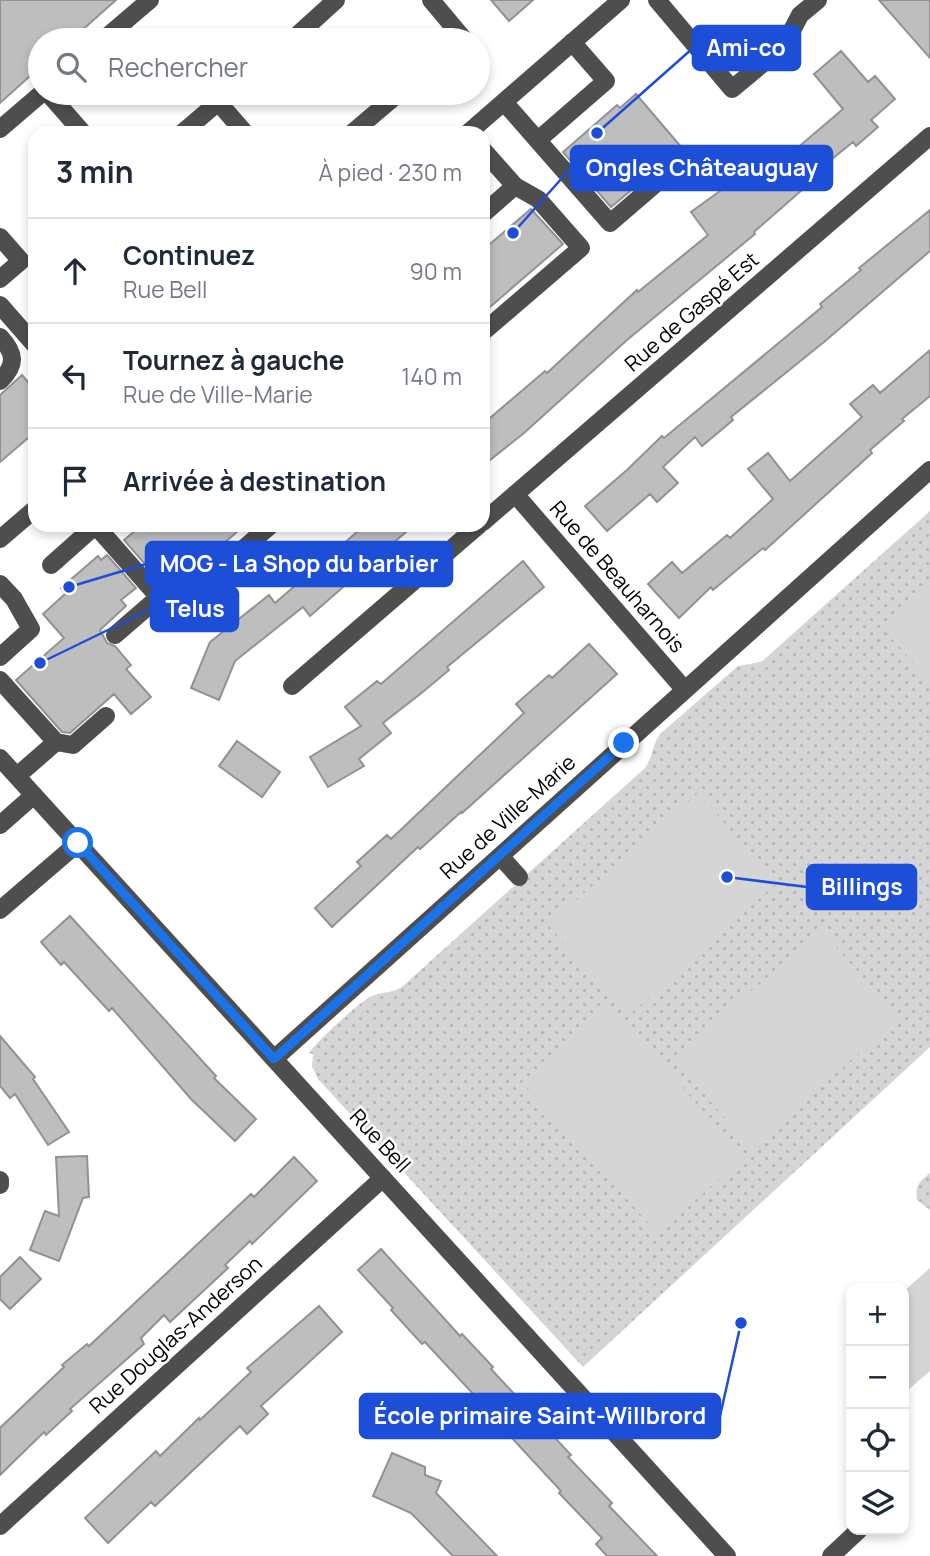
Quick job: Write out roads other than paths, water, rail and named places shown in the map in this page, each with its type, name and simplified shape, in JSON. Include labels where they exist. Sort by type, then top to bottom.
[{"type":"street","points":[[117,28],[149,0]]},
{"type":"street","points":[[305,28],[335,0]]},
{"type":"street","points":[[431,0],[454,28]]},
{"type":"street","points":[[476,126],[621,0]]},
{"type":"street","points":[[657,0],[732,89],[784,46],[800,15],[809,4]]},
{"type":"street","points":[[538,140],[606,81],[572,42]]},
{"type":"street","points":[[504,102],[610,223],[681,162]]},
{"type":"street","points":[[0,129],[28,105]]},
{"type":"street","points":[[58,105],[77,126]]},
{"type":"street","points":[[190,126],[215,105]]},
{"type":"street","points":[[229,105],[241,126]]},
{"type":"street","points":[[360,126],[385,105]]},
{"type":"street","name":"Rue de Gaspé Est","points":[[490,516],[930,136]]},
{"type":"street","points":[[490,158],[514,186],[538,199],[581,248],[490,326]]},
{"type":"street","points":[[490,208],[514,186]]},
{"type":"street","points":[[0,237],[28,260],[0,279]]},
{"type":"street","points":[[0,305],[28,337]]},
{"type":"street","points":[[0,337],[9,346],[13,358],[10,371],[0,381]]},
{"type":"street","name":"Rue de Ville-Marie","points":[[274,1059],[930,470]]},
{"type":"street","name":"Rue de Beauharnois","points":[[514,494],[684,689]]},
{"type":"street","points":[[0,539],[28,515]]},
{"type":"street","points":[[51,565],[88,532]]},
{"type":"street","points":[[102,532],[171,611],[263,532]]},
{"type":"street","points":[[292,686],[471,532]]},
{"type":"street","points":[[0,584],[14,599],[31,629],[0,657]]},
{"type":"street","points":[[115,635],[159,597]]},
{"type":"street","points":[[0,680],[56,742],[74,745],[106,716]]},
{"type":"street","points":[[17,776],[56,742]]},
{"type":"street","name":"Rue Bell","points":[[0,758],[727,1556]]},
{"type":"street","points":[[0,825],[34,795]]},
{"type":"street","points":[[0,910],[78,843]]},
{"type":"street","points":[[500,856],[519,877]]},
{"type":"street","name":"Rue Douglas-Anderson","points":[[0,1526],[383,1178]]},
{"type":"street","points":[[831,1556],[854,1535]]},
{"type":"place","name":"Ami-co","points":[[597,133]]},
{"type":"place","name":"Ongles Châteauguay","points":[[513,233]]},
{"type":"place","name":"MOG - La Shop du barbier","points":[[69,587]]},
{"type":"place","name":"Telus","points":[[40,663]]},
{"type":"place","name":"Billings","points":[[727,877]]},
{"type":"place","name":"École primaire Saint-Willbrord","points":[[741,1323]]}]
